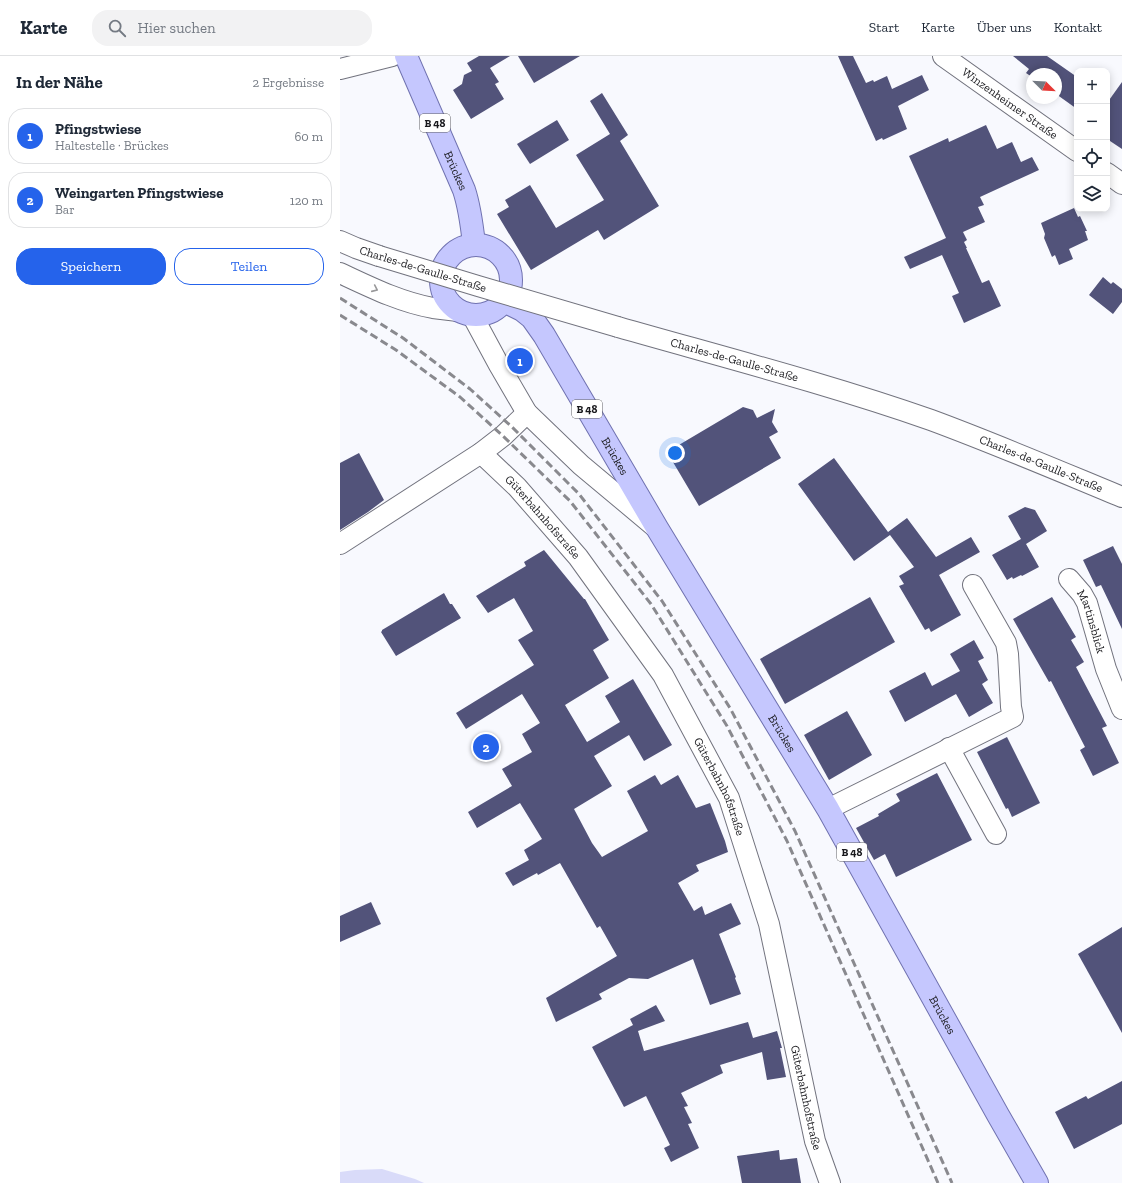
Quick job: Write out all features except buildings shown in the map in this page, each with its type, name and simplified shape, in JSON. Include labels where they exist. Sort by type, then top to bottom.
[{"type":"main road","name":"Brückes","points":[[406,56],[464,190],[472,220],[474,244]]},
{"type":"main road","points":[[474,244],[486,246],[496,251],[504,259],[509,268],[511,280],[509,291],[504,301],[498,308],[490,313],[481,315],[465,313],[449,303],[443,294],[440,283],[446,261],[454,252],[463,247],[474,244]]},
{"type":"main road","name":"Brückes","points":[[504,301],[522,310],[532,318],[544,335],[657,528],[828,809],[1037,1183]]},
{"type":"street","points":[[340,69],[392,56]]},
{"type":"street","name":"Winzenheimer Straße","points":[[943,56],[1074,149]]},
{"type":"street","points":[[1110,175],[1122,184]]},
{"type":"street","name":"Charles-de-Gaulle-Straße","points":[[340,241],[379,256],[618,327],[802,379],[930,420],[988,441],[1122,497]]},
{"type":"street","points":[[340,273],[394,296],[434,308],[465,313],[499,365],[527,413],[581,465],[657,528]]},
{"type":"street","points":[[340,544],[481,453],[503,436],[527,413]]},
{"type":"street","name":"Güterbahnhofstraße","points":[[481,453],[517,487],[578,557],[663,675],[729,798],[769,924],[814,1141],[830,1183]]},
{"type":"street","name":"Martinsblick","points":[[1069,579],[1082,594],[1087,603],[1114,665],[1122,709]]},
{"type":"street","points":[[828,809],[1013,717],[1006,642],[974,585]]},
{"type":"street","points":[[950,748],[996,834]]},
{"type":"shaded area","points":[[382,1169],[424,1183],[340,1183],[340,1172]]},
{"type":"railway","points":[[340,298],[403,338],[470,389],[512,427],[579,494],[662,601],[730,708],[795,831],[952,1183]]},
{"type":"railway","points":[[340,315],[396,350],[460,397],[503,436],[570,501],[651,604],[727,726],[787,841],[938,1183]]},
{"type":"place","name":"Pfingstwiese","points":[[520,361]]},
{"type":"place","name":"Weingarten Pfingstwiese","points":[[486,747]]}]
